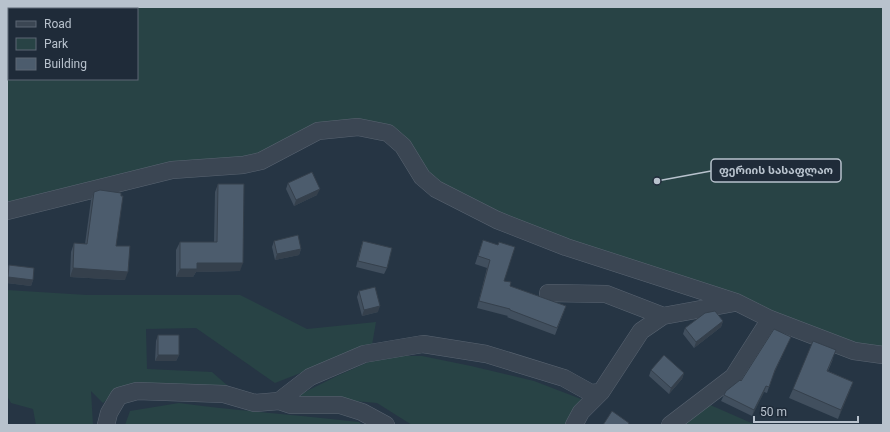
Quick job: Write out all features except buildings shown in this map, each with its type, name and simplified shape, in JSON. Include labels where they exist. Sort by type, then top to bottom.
[{"type":"street","points":[[7,211],[172,170],[249,164],[261,161],[318,131],[358,127],[388,133],[403,146],[422,177],[436,189],[498,220],[566,247],[736,302],[770,318],[854,352],[883,356]]},
{"type":"street","points":[[548,293],[606,294],[663,316]]},
{"type":"street","points":[[574,425],[581,412],[602,392],[641,331],[663,316],[736,302]]},
{"type":"street","points":[[670,425],[733,377],[770,318]]},
{"type":"street","points":[[279,401],[310,377],[364,354],[423,344],[486,354],[564,378],[591,393],[602,392]]},
{"type":"street","points":[[106,425],[110,413],[120,396],[138,391],[224,394],[255,403],[279,401],[291,405],[340,405],[362,412],[386,425]]},
{"type":"green space","points":[[7,7],[883,7],[883,355],[567,245],[438,186],[404,146],[359,125],[261,159],[7,208]]},
{"type":"green space","points":[[7,290],[87,295],[240,295],[307,329],[376,322],[372,345],[275,383],[196,328],[146,329],[147,369],[212,372],[228,386],[120,387],[103,403],[91,391],[93,425],[36,425],[33,409],[11,403],[7,396]]},
{"type":"green space","points":[[382,356],[422,356],[471,366],[534,381],[581,399],[565,425],[412,425],[377,403],[297,396]]},
{"type":"green space","points":[[179,403],[359,422],[362,425],[125,425],[130,411]]},
{"type":"green space","points":[[708,404],[756,425],[685,425]]},
{"type":"place","name":"ფერიის სასაფლაო","points":[[657,181]]}]
